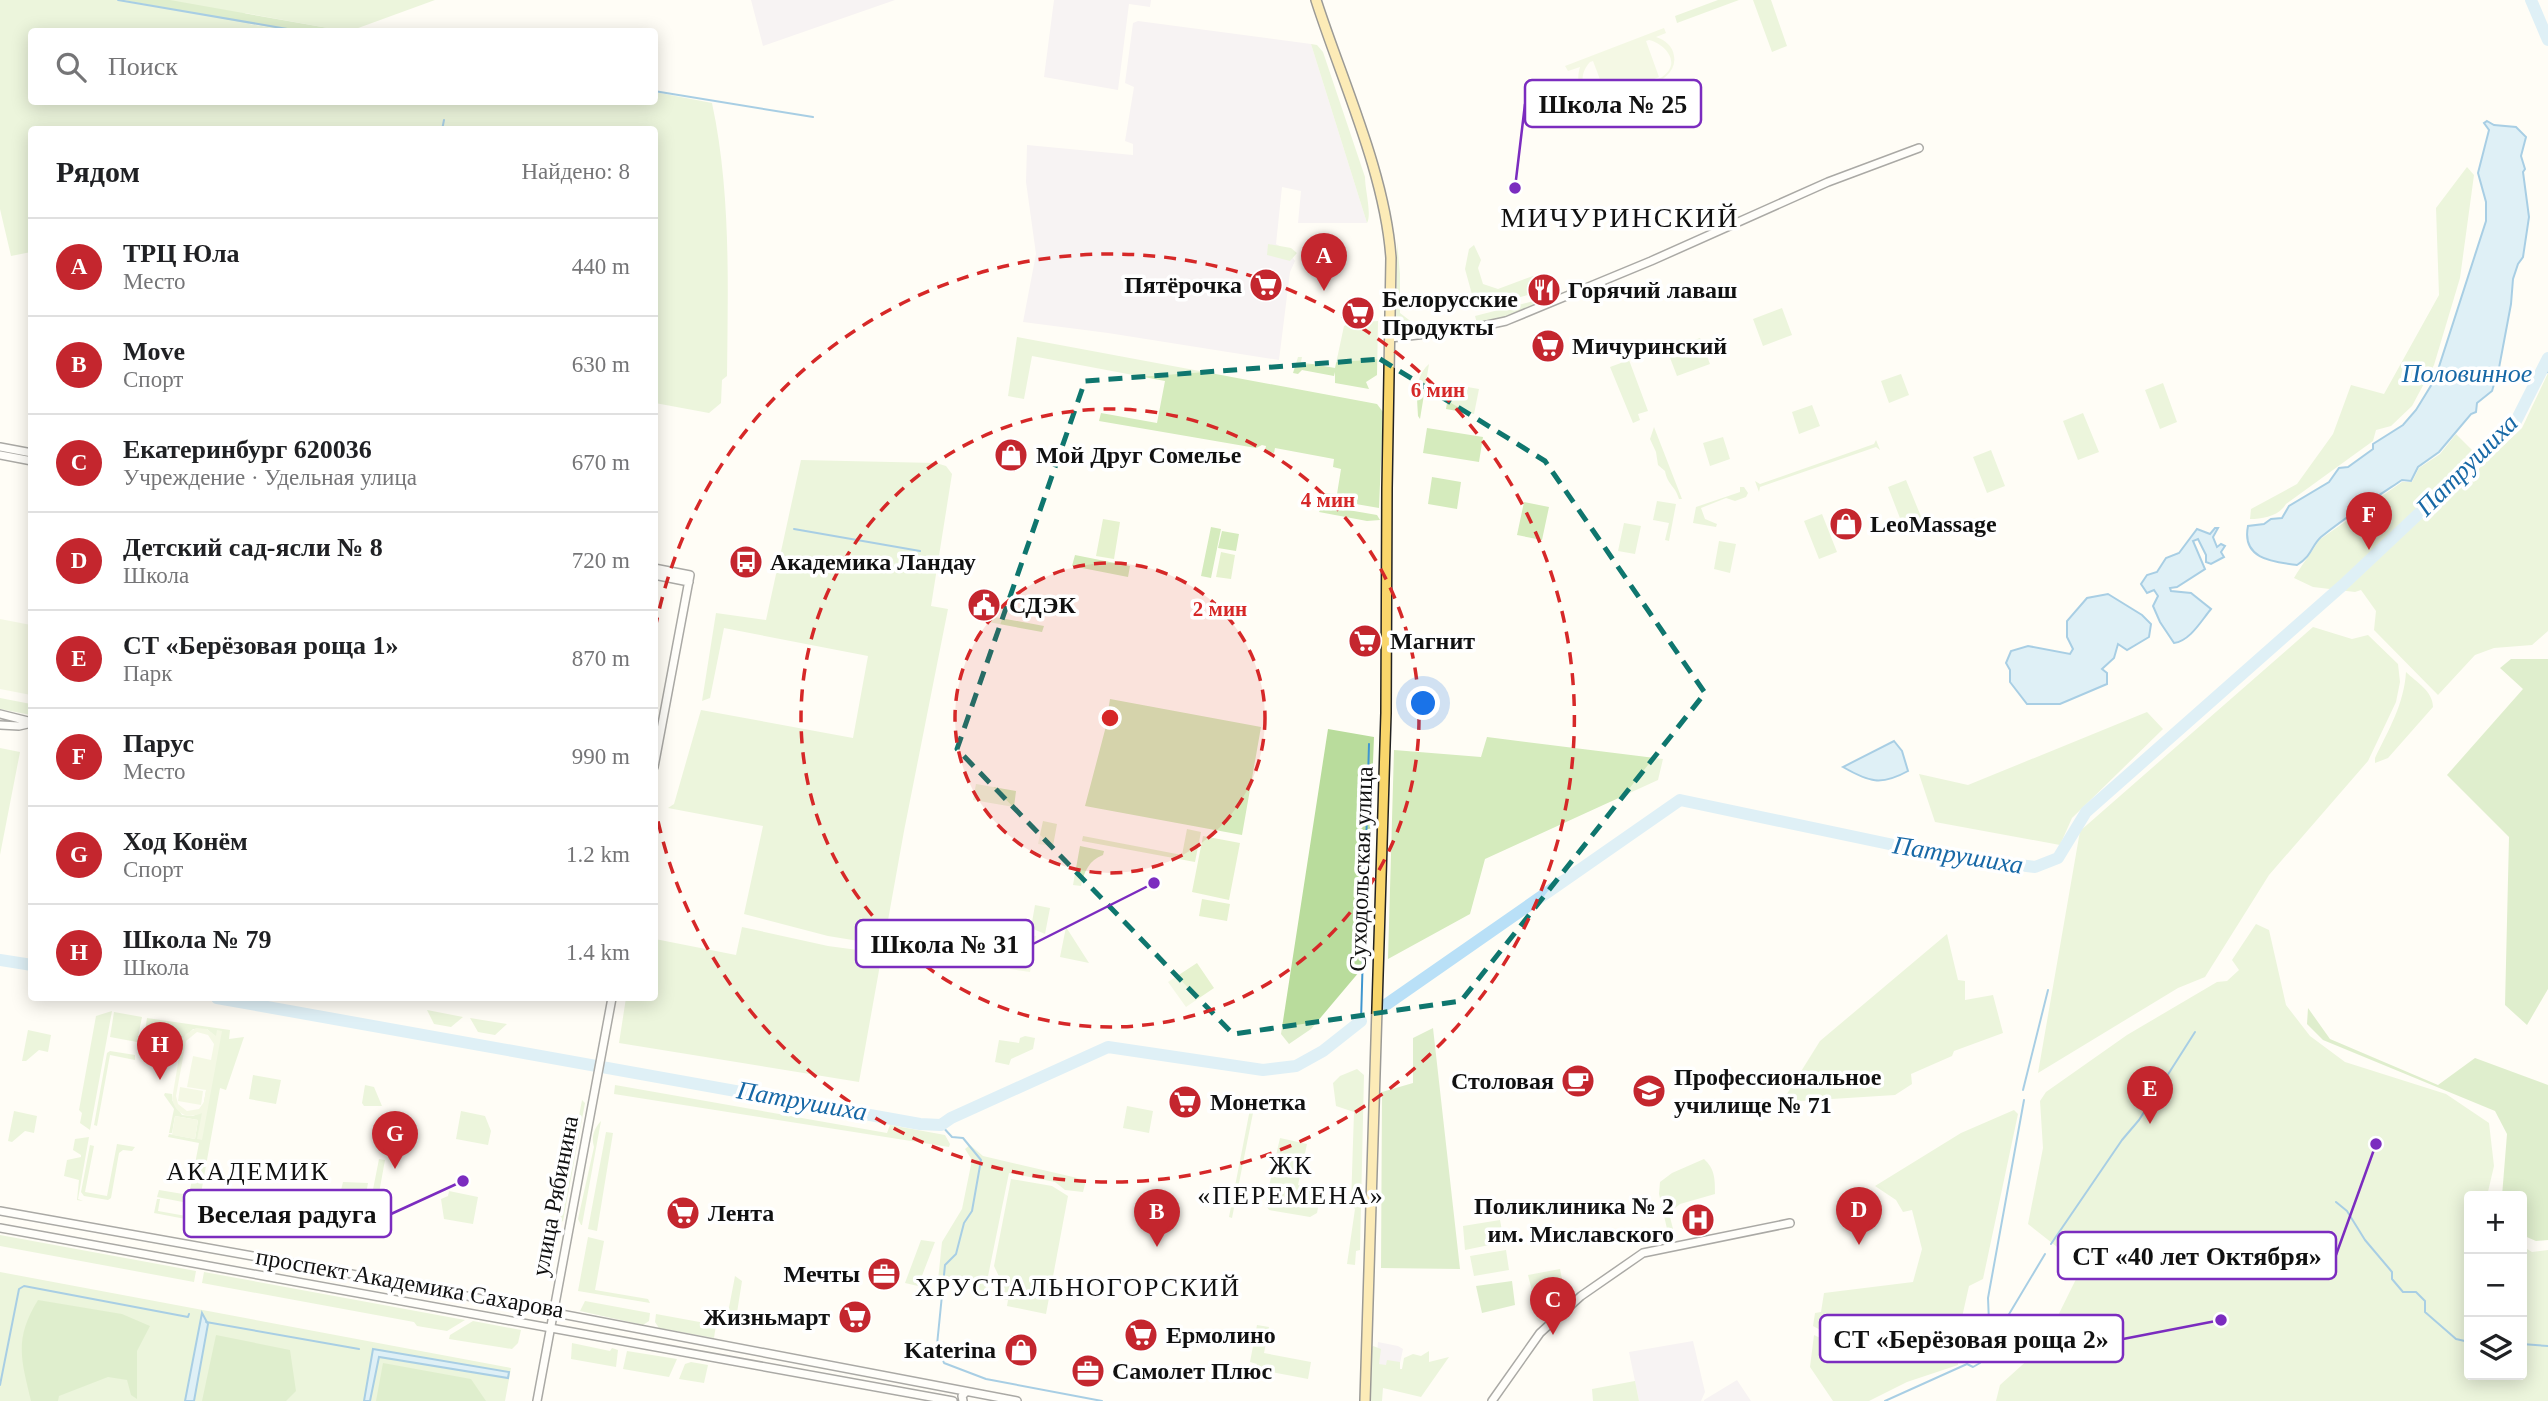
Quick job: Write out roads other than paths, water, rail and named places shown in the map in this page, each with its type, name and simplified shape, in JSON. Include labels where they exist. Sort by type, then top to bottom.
[{"type":"main road","name":"Суходольская улица","points":[[1316,0],[1373,167],[1387,216],[1391,258],[1386,713],[1365,1401]]},
{"type":"street","points":[[1390,338],[1464,330],[1506,321],[1641,266],[1828,182],[1919,148]]},
{"type":"street","points":[[0,447],[28,452]]},
{"type":"street","points":[[0,455],[28,460]]},
{"type":"street","points":[[658,569],[689,579]]},
{"type":"street","points":[[658,575],[689,579]]},
{"type":"street","points":[[658,746],[689,579]]},
{"type":"street","points":[[0,714],[28,721]]},
{"type":"street","points":[[0,725],[19,726],[28,723]]},
{"type":"street","name":"улица Рябинина","points":[[537,1401],[611,1001]]},
{"type":"street","name":"проспект Академика Сахарова","points":[[0,1211],[1017,1401]]},
{"type":"street","points":[[1492,1401],[1540,1333],[1581,1296],[1643,1253],[1790,1223]]},
{"type":"street","name":"проспект Академика Сахарова","points":[[0,1228],[953,1401]]},
{"type":"street","points":[[905,1392],[911,1387],[908,1381]]},
{"type":"street","points":[[963,1401],[962,1395],[967,1392]]},
{"type":"water","name":"Половинное","points":[[2487,121],[2494,125],[2516,127],[2526,137],[2521,156],[2525,169],[2523,172],[2529,217],[2523,257],[2513,279],[2499,368],[2492,391],[2477,403],[2476,412],[2471,414],[2439,452],[2418,467],[2411,481],[2402,480],[2341,522],[2321,537],[2297,565],[2262,557],[2250,546],[2248,526],[2282,518],[2289,506],[2329,482],[2339,468],[2348,467],[2373,449],[2373,444],[2403,425],[2416,410],[2435,379],[2486,221],[2486,202],[2478,173],[2489,130],[2484,123]]},
{"type":"water","points":[[2218,528],[2213,537],[2217,547],[2221,544],[2225,546],[2221,552],[2224,557],[2211,564],[2206,562],[2206,555],[2198,539],[2193,541],[2205,569],[2177,587],[2170,588],[2171,591],[2191,593],[2211,609],[2190,635],[2174,643],[2153,606],[2158,596],[2154,590],[2147,593],[2141,584],[2147,575],[2157,572],[2166,558],[2179,553],[2197,529],[2210,534]]},
{"type":"water","points":[[2108,594],[2142,615],[2151,624],[2149,637],[2127,650],[2118,644],[2114,658],[2102,669],[2107,673],[2107,684],[2060,704],[2027,704],[2010,682],[2010,670],[2006,663],[2011,651],[2028,646],[2070,654],[2073,649],[2067,637],[2067,621],[2087,598]]},
{"type":"water","points":[[1894,741],[1902,751],[1908,771],[1899,776],[1882,780],[1868,779],[1843,767]]},
{"type":"water","points":[[202,1313],[208,1324],[194,1401],[185,1401]]},
{"type":"water","points":[[373,1349],[509,1372],[508,1378],[379,1357],[370,1401],[364,1401]]},
{"type":"waterway","points":[[118,0],[282,28]]},
{"type":"waterway","name":"Патрушиха","points":[[2531,0],[2548,40]]},
{"type":"waterway","points":[[658,92],[813,117]]},
{"type":"waterway","points":[[443,126],[444,120]]},
{"type":"waterway","name":"Патрушиха","points":[[1387,1004],[1680,800],[1946,856],[2035,867],[2058,858],[2086,812],[2343,585],[2515,423],[2548,358]]},
{"type":"waterway","name":"Патрушиха","points":[[2540,374],[2548,372]]},
{"type":"waterway","points":[[794,529],[920,551]]},
{"type":"waterway","points":[[1361,1021],[1369,744]]},
{"type":"waterway","name":"Патрушиха","points":[[0,960],[28,964]]},
{"type":"waterway","points":[[2023,1090],[2048,990]]},
{"type":"waterway","name":"Патрушиха","points":[[234,1001],[920,1124],[941,1125],[951,1118],[1108,1047],[1263,1070],[1296,1066],[1323,1051],[1361,1021]]},
{"type":"waterway","points":[[2051,1244],[2122,1140],[2139,1120],[2195,1032]]},
{"type":"waterway","points":[[1885,1401],[1967,1364],[1973,1367],[1980,1363],[1990,1346],[1988,1298],[2024,1100]]},
{"type":"waterway","points":[[941,1125],[952,1137],[963,1138],[981,1160],[972,1211],[964,1223],[956,1254],[945,1265],[937,1345],[944,1363],[986,1379],[1102,1401]]},
{"type":"waterway","points":[[2336,1202],[2347,1211],[2365,1240],[2392,1272],[2392,1279],[2403,1292],[2416,1292],[2425,1301],[2425,1312],[2456,1339],[2464,1341]]},
{"type":"waterway","points":[[1990,1346],[2045,1254]]},
{"type":"waterway","points":[[0,1385],[19,1289],[24,1286],[188,1317],[189,1314]]},
{"type":"waterway","points":[[206,1322],[359,1349]]},
{"type":"waterway","points":[[2527,1344],[2548,1346]]},
{"type":"place","name":"Школа № 25","points":[[1515,188]]},
{"type":"place","name":"Пятёрочка","points":[[1266,285]]},
{"type":"place","name":"Горячий лаваш","points":[[1544,290]]},
{"type":"place","name":"ТРЦ Юла","points":[[1324,291]]},
{"type":"place","name":"Белорусские Продукты","points":[[1358,313]]},
{"type":"place","name":"Мичуринский","points":[[1548,346]]},
{"type":"place","name":"Мой Друг Сомелье","points":[[1011,455]]},
{"type":"place","name":"LeoMassage","points":[[1846,524]]},
{"type":"place","name":"Парус","points":[[2369,550]]},
{"type":"place","name":"Академика Ландау","points":[[746,562]]},
{"type":"place","name":"СДЭК","points":[[984,605]]},
{"type":"place","name":"Магнит","points":[[1365,641]]},
{"type":"place","name":"Школа № 31","points":[[1154,883]]},
{"type":"place","name":"Школа № 79","points":[[160,1080]]},
{"type":"place","name":"Столовая","points":[[1578,1081]]},
{"type":"place","name":"Профессиональное училище № 71","points":[[1649,1091]]},
{"type":"place","name":"Монетка","points":[[1185,1102]]},
{"type":"place","name":"СТ «Берёзовая роща 1»","points":[[2150,1124]]},
{"type":"place","name":"СТ «40 лет Октября»","points":[[2376,1144]]},
{"type":"place","name":"Ход Конём","points":[[395,1169]]},
{"type":"place","name":"Веселая радуга","points":[[463,1181]]},
{"type":"place","name":"Лента","points":[[683,1213]]},
{"type":"place","name":"Поликлиника № 2 им. Миславского","points":[[1698,1220]]},
{"type":"place","name":"Детский сад-ясли № 8","points":[[1859,1245]]},
{"type":"place","name":"Move","points":[[1157,1247]]},
{"type":"place","name":"Мечты","points":[[884,1274]]},
{"type":"place","name":"Жизньмарт","points":[[855,1317]]},
{"type":"place","name":"СТ «Берёзовая роща 2»","points":[[2221,1320]]},
{"type":"place","name":"Ермолино","points":[[1141,1335]]},
{"type":"place","name":"Екатеринбург 620036","points":[[1553,1335]]},
{"type":"place","name":"Katerina","points":[[1021,1350]]},
{"type":"place","name":"Самолет Плюс","points":[[1088,1371]]},
{"type":"district","name":"МИЧУРИНСКИЙ","points":[[1620,217]]},
{"type":"district","name":"АКАДЕМИК","points":[[248,1171]]},
{"type":"district","name":"ЖК «ПЕРЕМЕНА»","points":[[1291,1180]]},
{"type":"district","name":"ХРУСТАЛЬНОГОРСКИЙ","points":[[1078,1287]]}]
